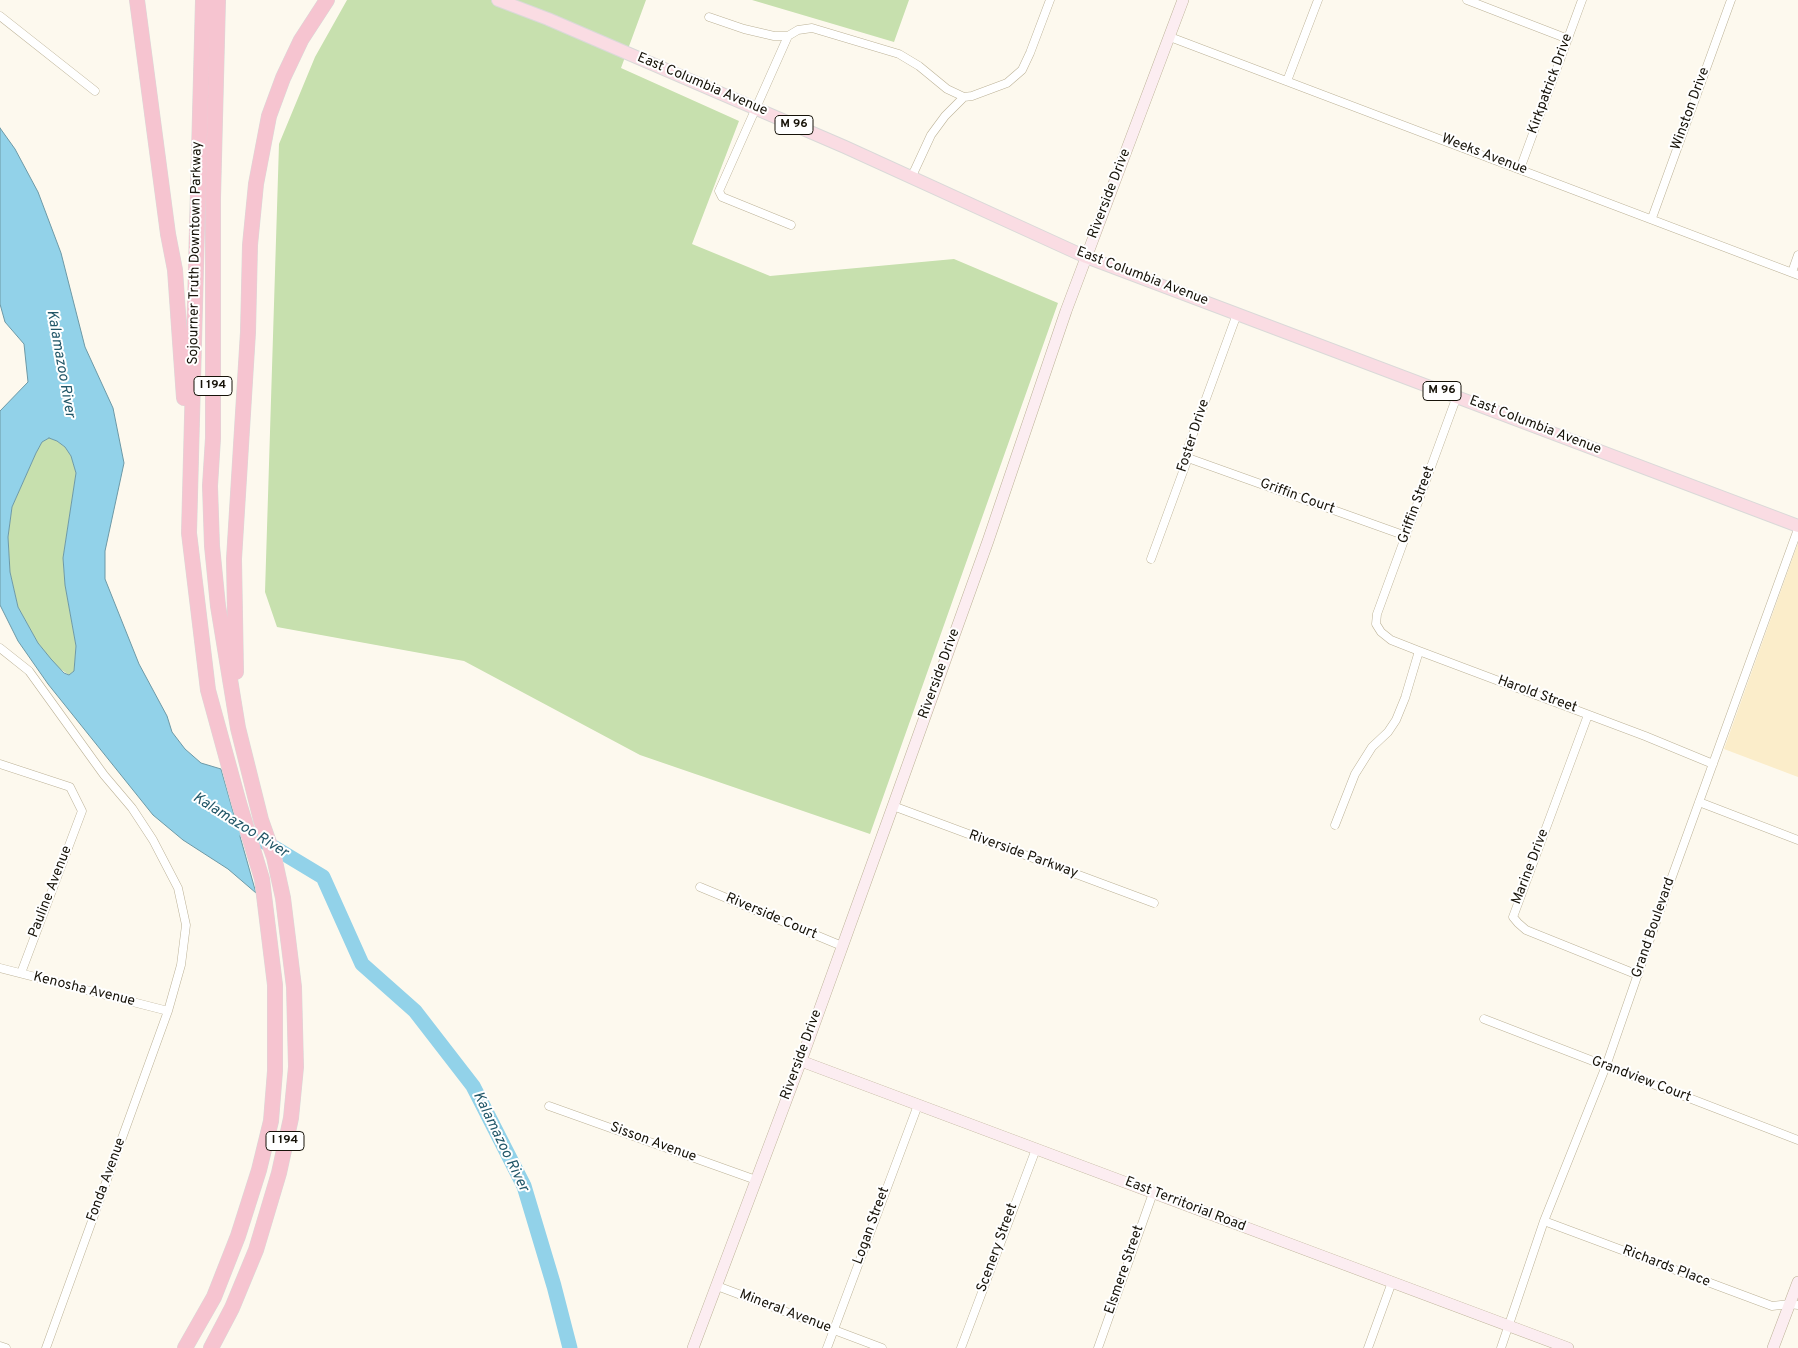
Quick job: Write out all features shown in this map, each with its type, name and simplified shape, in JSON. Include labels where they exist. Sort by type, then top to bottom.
[{"type":"highway","points":[[137,0],[168,234],[175,270],[190,488]]},
{"type":"highway","name":"Sojourner Truth Downtown Parkway","points":[[188,1344],[214,1297],[238,1236],[259,1170],[271,1121],[275,1071],[275,985],[262,879],[226,759],[208,690],[189,533],[202,0]]},
{"type":"highway","name":"Sojourner Truth Downtown Parkway","points":[[211,1348],[232,1308],[256,1250],[279,1173],[290,1118],[296,1067],[294,987],[283,898],[274,857],[261,820],[238,728],[218,606],[212,546],[210,486],[213,198],[218,0]]},
{"type":"highway","points":[[238,728],[234,559],[248,332],[250,245],[256,184],[267,125],[283,78],[301,40],[326,0]]},
{"type":"main road","name":"East Columbia Avenue","points":[[498,0],[548,19],[912,176],[1086,257],[1457,396],[1798,528]]},
{"type":"street","points":[[791,225],[722,197],[719,191],[788,36],[798,30],[812,28],[899,54],[920,66],[947,89],[964,97],[972,96],[1007,83],[1022,70],[1050,0]]},
{"type":"street","name":"Riverside Drive","points":[[694,1348],[801,1061],[893,806],[988,541],[1066,311],[1184,0]]},
{"type":"street","points":[[1287,81],[1318,0]]},
{"type":"street","points":[[1467,0],[1568,39]]},
{"type":"street","name":"Kirkpatrick Drive","points":[[1520,169],[1582,0]]},
{"type":"street","name":"Winston Drive","points":[[1652,218],[1731,0]]},
{"type":"street","points":[[0,16],[95,91]]},
{"type":"street","points":[[709,17],[766,34],[788,36]]},
{"type":"street","name":"Weeks Avenue","points":[[1170,37],[1795,273]]},
{"type":"street","points":[[912,176],[931,136],[945,116],[964,97]]},
{"type":"street","points":[[1795,273],[1798,255]]},
{"type":"street","name":"Foster Drive","points":[[1151,559],[1188,458],[1189,445],[1237,314]]},
{"type":"street","name":"Griffin Street","points":[[1377,614],[1457,396]]},
{"type":"street","name":"Griffin Court","points":[[1188,458],[1406,536]]},
{"type":"street","name":"Grand Boulevard","points":[[1501,1348],[1544,1221],[1606,1066],[1798,528]]},
{"type":"street","name":"Harold Street","points":[[1377,614],[1376,624],[1381,632],[1391,640],[1588,714],[1713,764]]},
{"type":"street","name":"Fonda Avenue","points":[[0,648],[29,671],[104,775],[132,808],[153,840],[178,888],[186,925],[181,965],[168,1011],[46,1348]]},
{"type":"street","points":[[1334,825],[1355,774],[1372,747],[1388,732],[1396,720],[1410,683],[1419,651]]},
{"type":"street","name":"Marine Drive","points":[[1588,714],[1513,917],[1526,930],[1638,974]]},
{"type":"street","name":"Pauline Avenue","points":[[0,764],[70,788],[82,811],[21,973]]},
{"type":"street","points":[[1699,802],[1798,840]]},
{"type":"street","name":"Riverside Parkway","points":[[893,806],[1154,903]]},
{"type":"street","name":"Riverside Court","points":[[700,887],[842,946]]},
{"type":"street","name":"Kenosha Avenue","points":[[0,968],[168,1011]]},
{"type":"street","name":"Grandview Court","points":[[1484,1019],[1798,1140]]},
{"type":"street","name":"East Territorial Road","points":[[801,1061],[1568,1348]]},
{"type":"street","name":"Logan Street","points":[[827,1348],[918,1105]]},
{"type":"street","name":"Sisson Avenue","points":[[550,1106],[756,1180]]},
{"type":"street","name":"Scenery Street","points":[[961,1348],[1036,1149]]},
{"type":"street","name":"Elsmere Street","points":[[1098,1348],[1153,1193]]},
{"type":"street","name":"Richards Place","points":[[1544,1221],[1772,1306],[1794,1304]]},
{"type":"street","points":[[1368,1348],[1392,1282]]},
{"type":"street","points":[[1773,1348],[1794,1304],[1798,1282]]},
{"type":"street","name":"Mineral Avenue","points":[[716,1286],[882,1348]]},
{"type":"street","points":[[0,1346],[6,1348]]},
{"type":"shaded area","points":[[1798,543],[1798,777],[1724,749]]},
{"type":"green space","points":[[347,0],[646,0],[621,68],[739,121],[692,244],[770,276],[954,259],[1058,303],[870,834],[640,755],[464,661],[277,627],[265,592],[279,144],[315,57]]},
{"type":"green space","points":[[752,0],[909,0],[894,42]]},
{"type":"green space","points":[[49,438],[65,447],[71,456],[76,473],[63,558],[65,585],[76,646],[74,671],[69,675],[56,666],[38,643],[18,607],[10,572],[8,537],[12,507],[36,453],[42,442]]},
{"type":"water","points":[[0,128],[15,149],[38,192],[61,253],[85,347],[113,408],[124,463],[105,551],[105,579],[139,664],[167,716],[172,732],[185,749],[201,763],[221,769],[256,893],[228,869],[183,840],[153,815],[48,684],[18,641],[0,605],[0,411],[28,382],[24,344],[5,322],[0,304]],"holes":[[[49,438],[65,447],[71,456],[76,473],[63,558],[65,585],[76,646],[74,671],[69,675],[64,673],[38,643],[18,607],[10,572],[8,537],[12,507],[36,453],[42,442]]]},
{"type":"waterway","name":"Kalamazoo River","points":[[240,827],[323,877],[362,964],[415,1011],[473,1086],[524,1186],[554,1286],[570,1348]]}]
